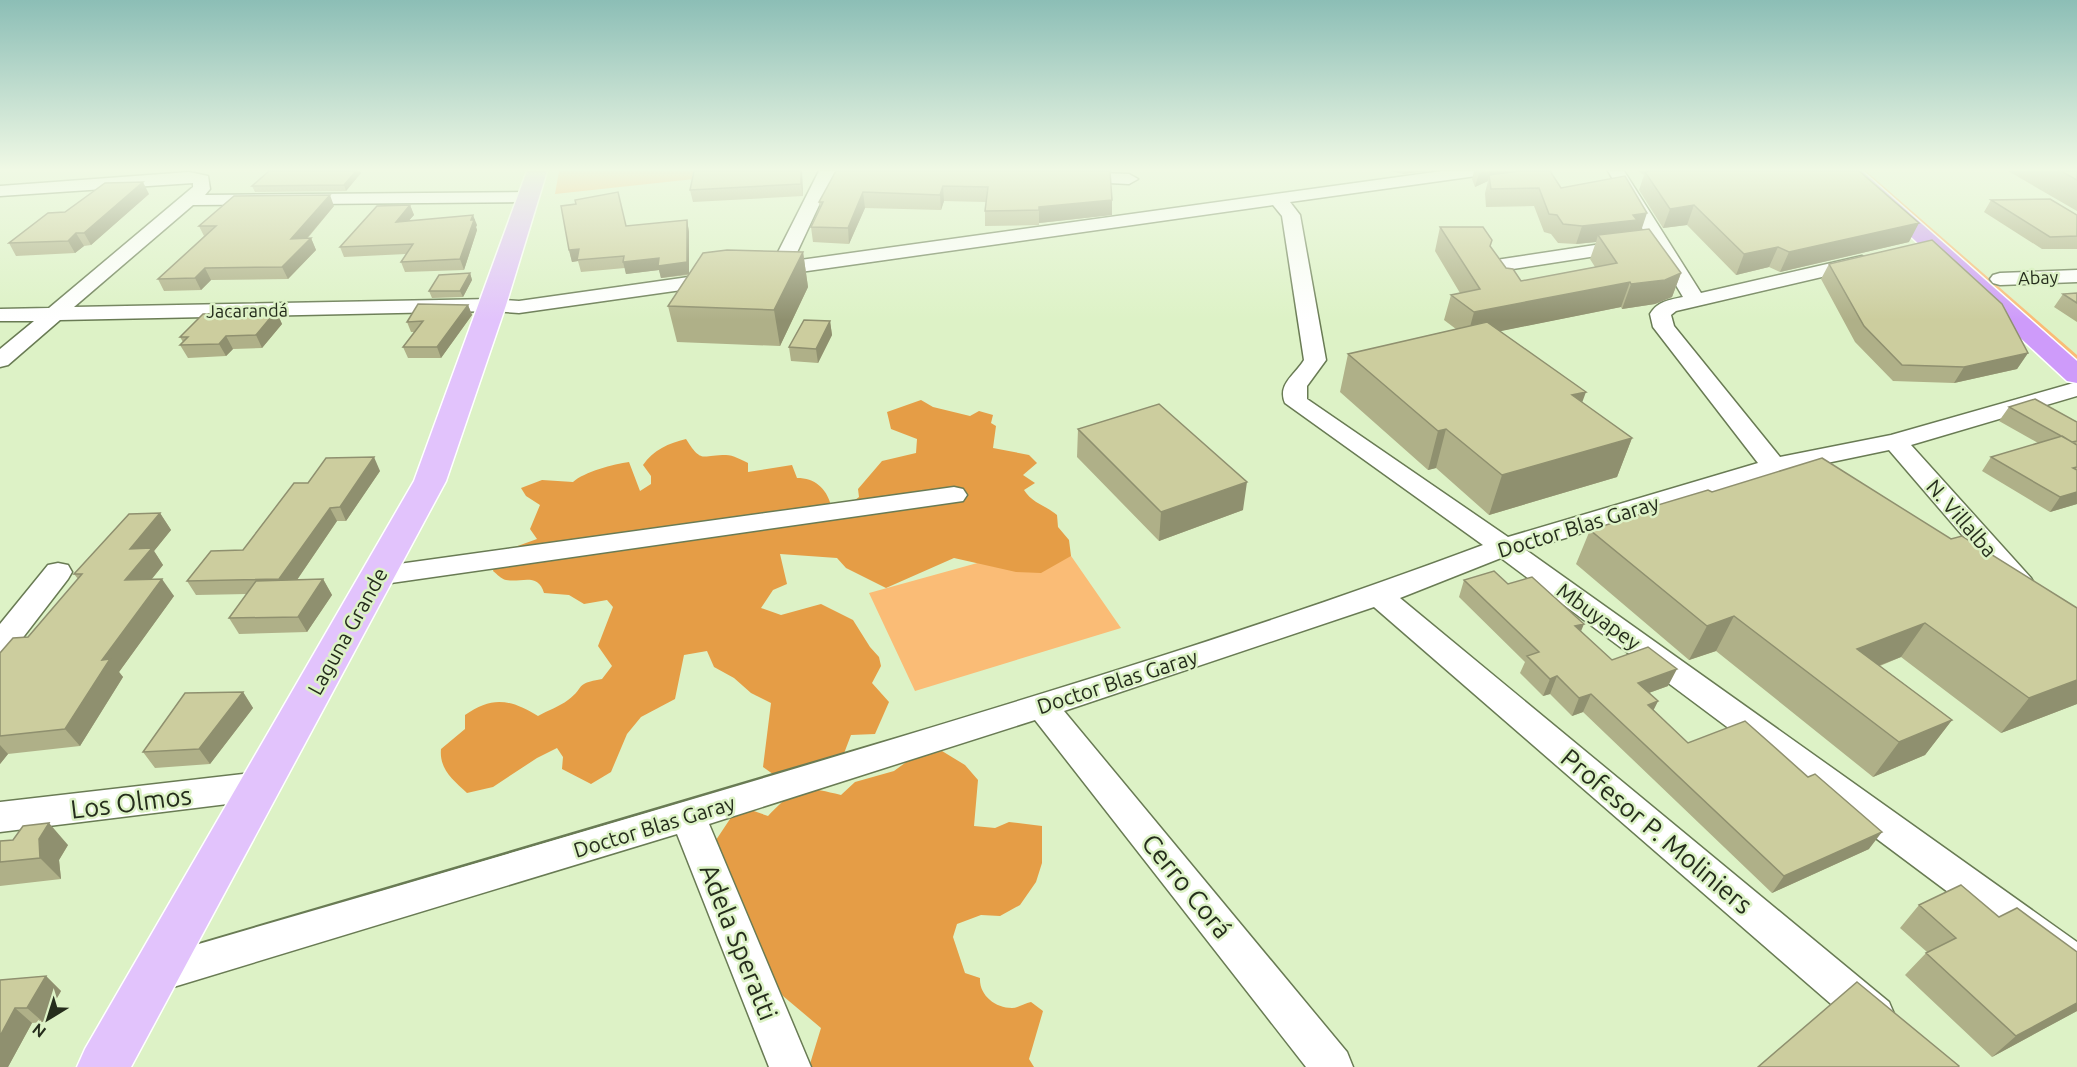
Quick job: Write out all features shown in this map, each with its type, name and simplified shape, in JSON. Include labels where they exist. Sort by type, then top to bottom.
[{"type":"highway","points":[[1897,221],[1922,248],[2077,375]]},
{"type":"highway","points":[[1933,221],[2077,344]]},
{"type":"main road","name":"Laguna Grande","points":[[103,1067],[157,974],[430,480],[493,305],[520,221]]},
{"type":"street","points":[[0,360],[164,221]]},
{"type":"street","points":[[779,269],[803,221]]},
{"type":"street","points":[[756,273],[1121,221]]},
{"type":"street","name":"Mbuyapey","points":[[1293,221],[1315,360],[1293,388],[1292,396],[1297,404],[1504,547],[2077,965]]},
{"type":"street","points":[[1646,221],[1696,301]]},
{"type":"street","points":[[1508,287],[1495,269],[1496,266],[1574,252],[1659,243]]},
{"type":"street","points":[[1774,466],[1664,327],[1660,314],[1668,306],[1877,259]]},
{"type":"street","name":"Jacarandá","points":[[0,315],[519,306],[583,299],[733,276]]},
{"type":"street","name":"Abay","points":[[2000,279],[2077,276]]},
{"type":"street","name":"Doctor Blas Garay","points":[[157,974],[688,816],[1042,706],[1378,595],[1504,547],[1774,466],[1895,442],[2077,389]]},
{"type":"street","name":"N. Villalba","points":[[1895,442],[2037,604]]},
{"type":"street","points":[[377,576],[954,495]]},
{"type":"street","points":[[0,645],[58,572]]},
{"type":"street","name":"Profesor P. Moliniers","points":[[1378,595],[1899,1036]]},
{"type":"street","name":"Cerro Corá","points":[[1042,706],[1332,1067]]},
{"type":"street","name":"Los Olmos","points":[[0,818],[261,786]]},
{"type":"street","name":"Adela Speratti","points":[[688,816],[790,1067]]},
{"type":"shaded area","points":[[1916,221],[1923,221],[2077,355],[2077,363]]},
{"type":"shaded area","points":[[921,400],[933,407],[970,416],[979,411],[993,415],[991,423],[996,426],[993,448],[1029,455],[1037,463],[1023,475],[1035,483],[1024,490],[1035,501],[1057,515],[1058,527],[1069,540],[1071,556],[1041,573],[1016,572],[954,558],[886,588],[846,568],[837,558],[780,554],[787,584],[773,590],[761,608],[781,615],[821,604],[853,620],[879,657],[881,666],[872,683],[889,702],[875,734],[851,735],[843,756],[777,777],[763,767],[771,703],[751,693],[734,678],[714,667],[707,651],[684,655],[675,699],[641,717],[627,734],[611,772],[591,784],[562,769],[563,757],[557,748],[537,758],[493,787],[467,793],[448,774],[442,762],[441,749],[465,729],[465,715],[484,705],[501,702],[519,706],[538,716],[565,702],[583,684],[602,679],[612,666],[598,646],[613,607],[607,600],[584,604],[569,595],[544,593],[538,583],[533,580],[506,580],[493,571],[498,553],[537,539],[530,529],[540,505],[526,496],[521,488],[542,480],[573,482],[592,472],[629,462],[640,491],[651,484],[651,476],[643,465],[647,460],[662,448],[686,439],[699,455],[734,457],[748,463],[748,472],[792,465],[797,478],[803,478],[819,485],[831,505],[840,511],[859,497],[858,489],[882,461],[916,453],[917,439],[891,429],[887,412]]},
{"type":"shaded area","points":[[1060,540],[1121,628],[915,691],[869,593]]},
{"type":"shaded area","points":[[942,751],[965,765],[978,780],[974,826],[995,828],[1009,822],[1042,826],[1042,863],[1036,882],[1020,905],[1000,916],[981,915],[957,924],[953,937],[965,973],[980,978],[982,990],[989,999],[1000,1006],[1012,1008],[1031,1002],[1043,1011],[1029,1059],[1034,1067],[809,1067],[821,1028],[783,996],[768,974],[716,840],[732,816],[748,809],[768,816],[787,798],[800,790],[816,790],[841,795],[855,782],[894,771],[909,760]]},
{"type":"building","points":[[38,221],[98,221],[84,233],[76,233],[68,241],[9,243]]},
{"type":"building","points":[[205,221],[307,221],[291,239],[311,238],[282,267],[205,268],[195,278],[158,279],[216,226],[199,226]]},
{"type":"building","points":[[364,221],[474,221],[460,259],[401,262],[413,244],[340,247]]},
{"type":"building","points":[[564,221],[625,221],[626,226],[687,221],[687,262],[658,266],[659,258],[623,262],[624,256],[577,260],[579,249],[569,250]]},
{"type":"building","points":[[814,221],[851,221],[848,228],[811,227]]},
{"type":"building","points":[[1561,221],[1630,221],[1582,226],[1563,224]]},
{"type":"building","points":[[1710,221],[1916,221],[1919,223],[1789,252],[1778,247],[1744,254]]},
{"type":"building","points":[[2024,221],[2077,221],[2077,236],[2050,237]]},
{"type":"building","points":[[1440,227],[1483,227],[1492,240],[1490,246],[1506,268],[1513,269],[1521,281],[1617,263],[1598,235],[1649,229],[1681,273],[1665,280],[1631,284],[1630,282],[1474,312],[1451,295],[1480,289]]},
{"type":"building","points":[[1932,240],[2002,304],[2028,353],[1964,367],[1902,365],[1864,326],[1829,264]]},
{"type":"building","points":[[727,250],[803,252],[774,310],[668,306],[703,253]]},
{"type":"building","points":[[470,273],[460,291],[429,291],[439,275]]},
{"type":"building","points":[[2077,293],[2077,303],[2063,294]]},
{"type":"building","points":[[418,304],[468,305],[437,347],[403,347],[423,321],[407,322]]},
{"type":"building","points":[[276,311],[256,335],[226,336],[219,344],[180,345],[188,337],[180,337],[203,314]]},
{"type":"building","points":[[804,320],[830,321],[816,349],[789,347]]},
{"type":"building","points":[[1487,322],[1586,392],[1572,395],[1632,438],[1502,475],[1446,429],[1438,431],[1348,354]]},
{"type":"building","points":[[2035,399],[2077,422],[2077,441],[2072,442],[2009,407]]},
{"type":"building","points":[[1159,404],[1247,482],[1161,512],[1078,429]]},
{"type":"building","points":[[2062,436],[2077,445],[2077,467],[2073,468],[2077,470],[2077,492],[2060,497],[1991,457]]},
{"type":"building","points":[[374,457],[340,507],[330,508],[279,579],[187,581],[211,551],[243,550],[294,483],[308,483],[326,458]]},
{"type":"building","points":[[1822,458],[1951,539],[1962,536],[2077,608],[2077,680],[2029,698],[1925,623],[1857,649],[1952,720],[1899,742],[1734,616],[1707,626],[1590,530],[1654,510],[1651,507],[1708,490],[1712,492]]},
{"type":"building","points":[[160,513],[130,549],[152,548],[125,580],[162,579],[102,660],[110,659],[65,729],[0,736],[0,653],[13,638],[28,637],[82,574],[74,574],[129,514]]},
{"type":"building","points":[[1494,571],[1508,584],[1532,577],[1584,624],[1575,626],[1612,660],[1648,647],[1677,669],[1638,683],[1658,701],[1648,705],[1688,743],[1745,721],[1808,777],[1815,774],[1882,832],[1784,876],[1591,694],[1579,698],[1557,676],[1550,679],[1527,656],[1539,652],[1464,580]]},
{"type":"building","points":[[323,579],[298,617],[229,618],[256,581]]},
{"type":"building","points":[[243,692],[199,749],[143,752],[185,693]]},
{"type":"building","points":[[49,823],[39,839],[40,858],[0,862],[0,841],[13,840],[23,826]]},
{"type":"building","points":[[1961,885],[1999,917],[2017,908],[2077,952],[2077,1003],[2016,1036],[1926,953],[1956,938],[1919,905]]},
{"type":"building","points":[[46,976],[27,1008],[15,1008],[0,1036],[0,980]]},
{"type":"building","points":[[1857,982],[1959,1066],[1758,1067]]}]
